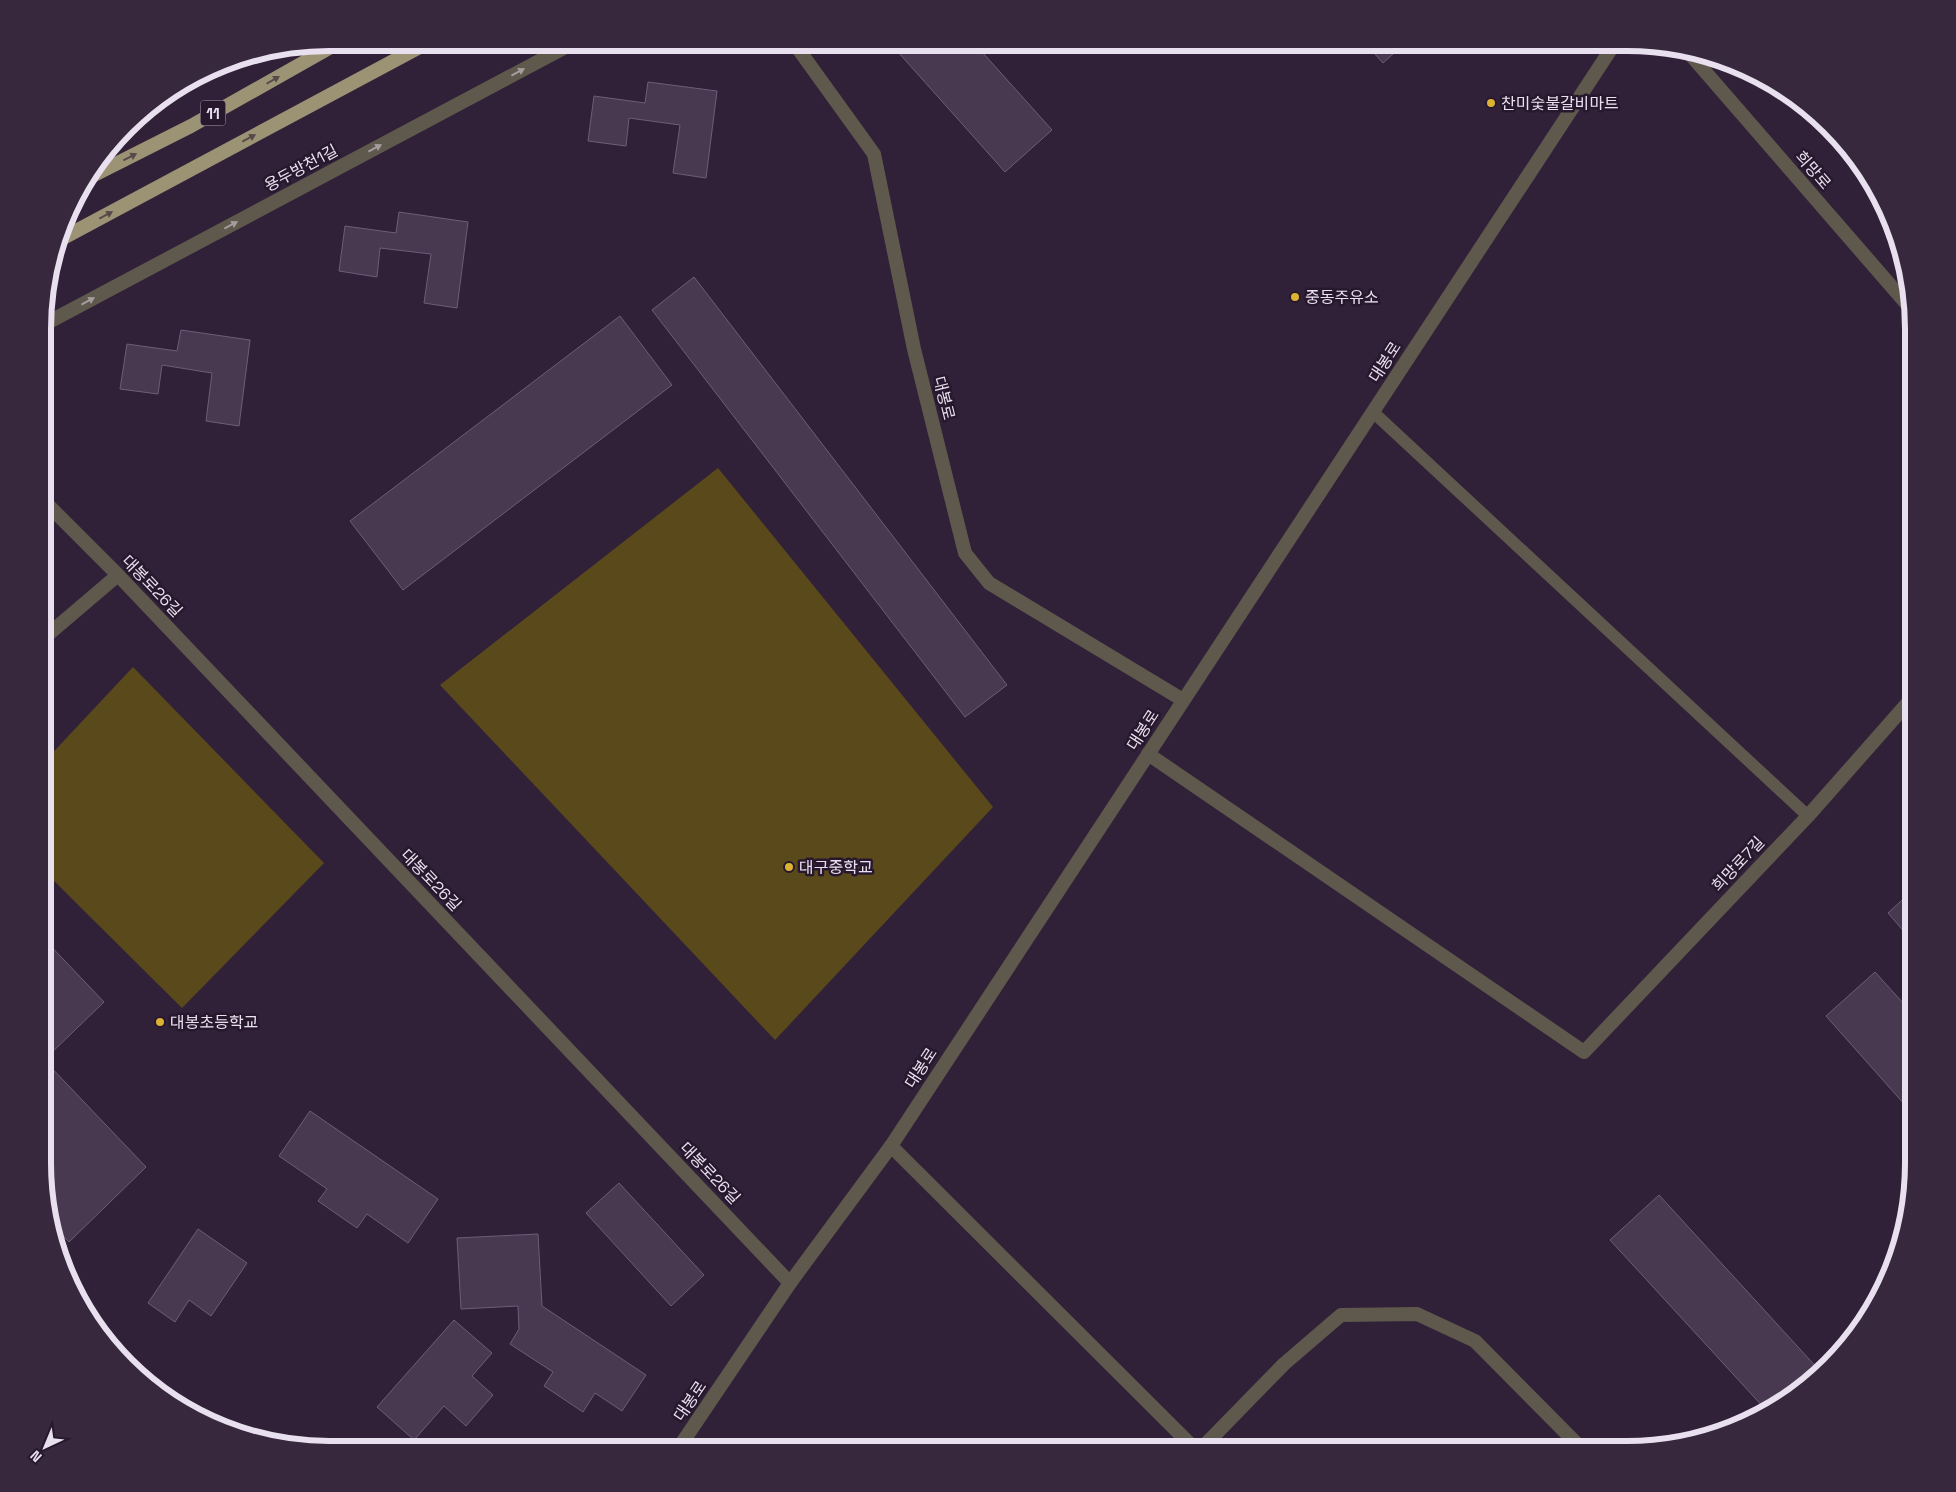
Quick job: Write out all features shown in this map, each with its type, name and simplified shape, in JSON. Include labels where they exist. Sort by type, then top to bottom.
[{"type":"highway","name":"11","points":[[100,172],[190,126],[321,51]]},
{"type":"highway","points":[[68,236],[410,51]]},
{"type":"street","name":"용두방천1길","points":[[51,321],[558,51]]},
{"type":"street","name":"대봉로","points":[[800,51],[874,154],[914,349],[965,553],[989,583],[1184,700]]},
{"type":"street","name":"대봉로","points":[[683,1441],[790,1283],[891,1146],[1610,51]]},
{"type":"street","name":"희망로","points":[[1695,60],[1903,299]]},
{"type":"street","name":"대봉로26길","points":[[51,509],[118,575],[790,1283]]},
{"type":"street","points":[[51,632],[118,575]]},
{"type":"street","name":"희망로7길","points":[[1148,754],[1584,1052],[1808,816],[1905,706]]},
{"type":"street","points":[[891,1146],[1187,1441]]},
{"type":"street","points":[[1209,1441],[1284,1364],[1341,1316],[1417,1314],[1475,1341],[1573,1441]]},
{"type":"lane","points":[[1373,412],[1808,816]]},
{"type":"shaded area","points":[[718,468],[993,807],[775,1040],[440,685]]},
{"type":"shaded area","points":[[133,667],[324,863],[182,1008],[51,878],[51,755]]},
{"type":"building","points":[[897,51],[981,51],[1052,130],[1005,172]]},
{"type":"building","points":[[1372,51],[1396,51],[1383,63]]},
{"type":"building","points":[[648,82],[717,91],[706,178],[673,173],[680,125],[629,118],[626,146],[588,141],[594,96],[645,103]]},
{"type":"building","points":[[399,212],[468,222],[457,308],[424,303],[431,254],[380,248],[377,277],[339,271],[345,226],[396,233]]},
{"type":"building","points":[[694,277],[1007,685],[965,717],[652,310]]},
{"type":"building","points":[[620,316],[672,385],[403,590],[350,521]]},
{"type":"building","points":[[181,330],[250,340],[239,426],[206,421],[212,373],[162,365],[158,394],[120,389],[127,344],[177,351]]},
{"type":"building","points":[[1905,897],[1905,933],[1888,913]]},
{"type":"building","points":[[51,946],[104,1002],[51,1053]]},
{"type":"building","points":[[1875,972],[1905,1005],[1905,1105],[1826,1016]]},
{"type":"building","points":[[51,1067],[146,1167],[69,1242],[61,1234],[52,1181]]},
{"type":"building","points":[[310,1111],[438,1199],[408,1243],[367,1214],[357,1228],[318,1201],[327,1189],[279,1156]]},
{"type":"building","points":[[619,1183],[704,1275],[671,1306],[586,1213]]},
{"type":"building","points":[[1659,1195],[1816,1366],[1796,1383],[1762,1406],[1610,1240]]},
{"type":"building","points":[[198,1229],[247,1263],[211,1316],[189,1300],[175,1322],[148,1303]]},
{"type":"building","points":[[538,1234],[542,1306],[646,1375],[622,1411],[595,1393],[583,1412],[544,1386],[553,1372],[510,1344],[519,1329],[518,1306],[461,1309],[457,1238]]},
{"type":"building","points":[[454,1320],[492,1353],[472,1376],[493,1395],[466,1426],[444,1406],[414,1440],[377,1407]]},
{"type":"place","name":"찬미숯불갈비마트","points":[[1491,103]]},
{"type":"place","name":"중동주유소","points":[[1295,297]]},
{"type":"place","name":"대구중학교","points":[[789,867]]},
{"type":"place","name":"대봉초등학교","points":[[160,1022]]}]
